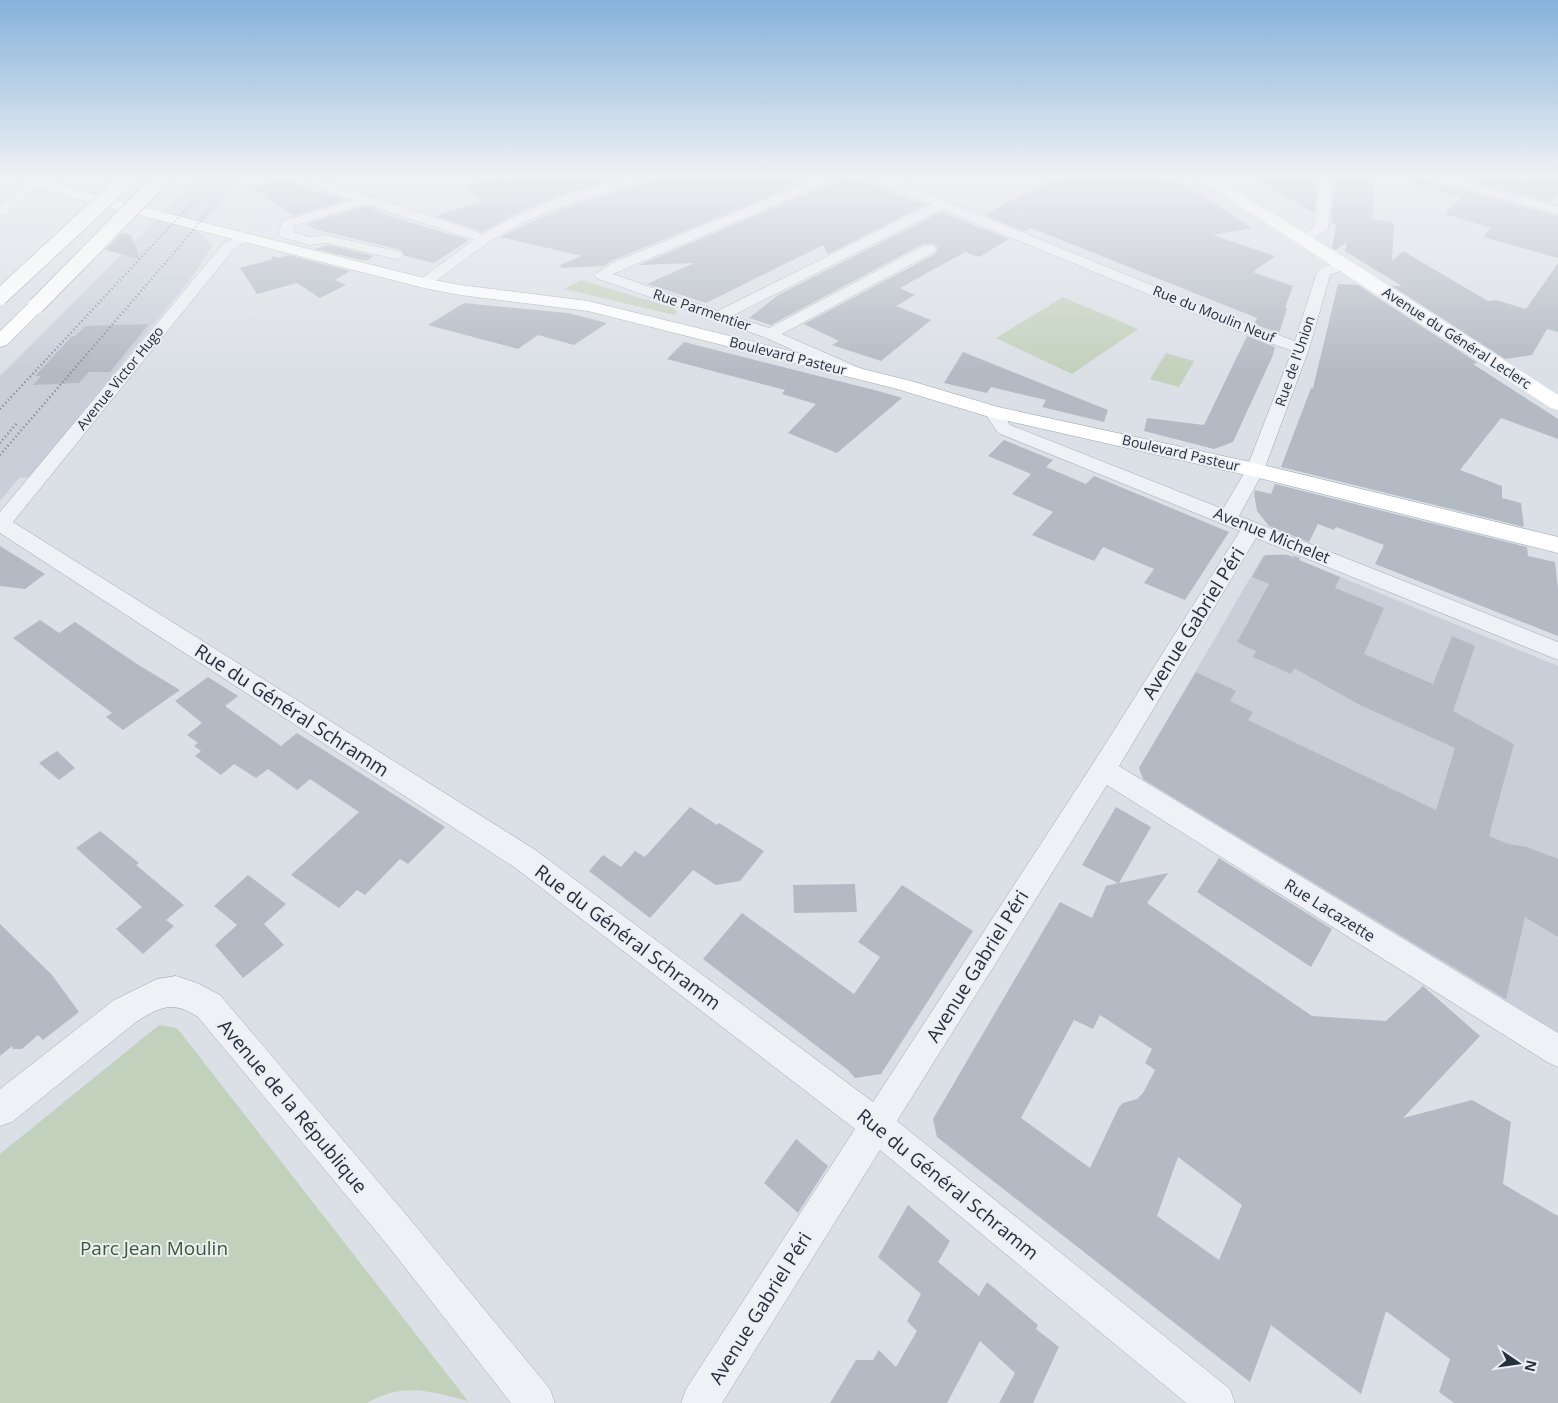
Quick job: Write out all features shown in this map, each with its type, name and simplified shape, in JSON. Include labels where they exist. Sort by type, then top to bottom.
[{"type":"main road","points":[[0,297],[59,242]]},
{"type":"main road","points":[[0,341],[99,242]]},
{"type":"main road","name":"Boulevard Pasteur","points":[[267,242],[424,283],[460,290],[588,306],[856,373],[993,412],[1255,470],[1558,545]]},
{"type":"main road","name":"Avenue du Général Leclerc","points":[[1308,242],[1558,404]]},
{"type":"street","name":"Avenue Victor Hugo","points":[[0,524],[228,247],[236,242]]},
{"type":"street","points":[[342,242],[396,254]]},
{"type":"street","points":[[424,283],[479,242]]},
{"type":"street","name":"Rue Parmentier","points":[[673,242],[617,266],[601,275],[770,334],[856,373]]},
{"type":"street","points":[[720,316],[865,242]]},
{"type":"street","name":"Rue du Moulin Neuf","points":[[1039,242],[1236,324],[1301,348]]},
{"type":"street","points":[[770,334],[929,249]]},
{"type":"street","name":"Rue de l'Union","points":[[1240,522],[1255,470],[1301,348],[1324,272],[1344,265]]},
{"type":"street","name":"Avenue Michelet","points":[[993,412],[1004,428],[1558,651]]},
{"type":"street","name":"Avenue Gabriel Péri","points":[[700,1403],[1103,769],[1244,542],[1240,522]]},
{"type":"street","name":"Rue du Général Schramm","points":[[0,524],[524,858],[876,1125],[1216,1403]]},
{"type":"street","name":"Rue Lacazette","points":[[1103,769],[1558,1051]]},
{"type":"street","name":"Avenue de la République","points":[[0,1110],[125,1011],[147,997],[161,992],[178,992],[195,996],[209,1006],[397,1230],[536,1403]]},
{"type":"shaded area","points":[[134,242],[210,242],[213,245],[192,277],[30,477],[19,478],[0,501],[0,376]]},
{"type":"shaded area","points":[[1284,554],[1558,666],[1558,1032],[1144,780],[1139,768],[1263,556]]},
{"type":"green space","points":[[581,280],[674,308],[676,311],[675,315],[564,289]]},
{"type":"green space","points":[[1063,297],[1138,329],[1072,374],[996,338]]},
{"type":"green space","points":[[1166,353],[1194,361],[1179,387],[1150,379]]},
{"type":"green space","name":"Parc Jean Moulin","points":[[159,1025],[177,1028],[468,1401],[417,1390],[393,1392],[367,1403],[0,1403],[0,1154]]},
{"type":"building","points":[[113,242],[134,242],[140,259],[105,250]]},
{"type":"building","points":[[370,242],[465,242],[434,263],[405,256],[401,250]]},
{"type":"building","points":[[524,242],[656,242],[611,261],[604,266],[561,268],[560,265],[582,256]]},
{"type":"building","points":[[692,242],[851,242],[828,254],[823,245],[706,303],[647,284],[694,263],[639,265]]},
{"type":"building","points":[[881,242],[1003,242],[979,257],[965,252],[900,288],[915,295],[896,306],[931,320],[881,361],[832,345],[839,341],[804,324],[935,254],[938,248],[934,244],[923,244],[771,325],[749,318],[778,295]]},
{"type":"building","points":[[1067,242],[1235,242],[1275,256],[1253,272],[1293,286],[1279,333],[1254,324],[1257,318]]},
{"type":"building","points":[[1333,242],[1346,242],[1336,250],[1332,248]]},
{"type":"building","points":[[1347,242],[1393,242],[1392,261],[1403,251],[1488,301],[1496,300],[1526,309],[1558,263],[1558,332],[1547,329],[1532,355],[1505,359],[1392,286],[1402,286],[1345,251]]},
{"type":"building","points":[[1503,242],[1558,242],[1558,258]]},
{"type":"building","points":[[328,245],[374,256],[366,261],[315,249]]},
{"type":"building","points":[[289,255],[350,271],[335,280],[346,285],[320,298],[297,283],[257,294],[240,268],[271,260],[273,256],[278,258]]},
{"type":"building","points":[[1338,284],[1358,285],[1478,363],[1473,364],[1558,419],[1558,439],[1501,418],[1460,470],[1502,486],[1502,498],[1521,503],[1524,527],[1281,467],[1311,388],[1313,388]]},
{"type":"building","points":[[464,303],[568,313],[607,323],[574,345],[538,335],[518,349],[428,325]]},
{"type":"building","points":[[149,324],[110,372],[89,372],[79,383],[33,385],[41,376],[35,376],[72,336],[75,336],[85,326]]},
{"type":"building","points":[[1247,336],[1275,347],[1233,442],[1214,449],[1144,431],[1147,418],[1204,425]]},
{"type":"building","points":[[684,342],[902,398],[837,453],[788,433],[816,404],[782,394],[785,390],[667,359]]},
{"type":"building","points":[[963,352],[1108,410],[1104,422],[1042,407],[1046,400],[991,387],[987,393],[944,383]]},
{"type":"building","points":[[1004,440],[1053,460],[1046,467],[1086,484],[1094,476],[1229,532],[1185,600],[1144,583],[1154,569],[1103,547],[1094,561],[1032,535],[1053,512],[1012,494],[1031,474],[988,456]]},
{"type":"building","points":[[1275,484],[1527,547],[1528,556],[1555,562],[1558,589],[1558,636],[1375,564],[1384,545],[1336,527],[1334,530],[1318,524],[1309,542],[1269,526],[1257,511],[1254,493],[1255,490],[1271,494]]},
{"type":"building","points":[[0,546],[45,574],[25,589],[0,586]]},
{"type":"building","points":[[1265,555],[1288,555],[1295,558],[1292,555],[1300,558],[1299,560],[1340,577],[1335,588],[1384,608],[1364,654],[1433,684],[1452,636],[1475,646],[1453,711],[1514,744],[1489,836],[1508,844],[1527,847],[1558,859],[1558,937],[1525,917],[1506,999],[1143,779],[1139,768],[1196,672],[1236,691],[1230,701],[1253,712],[1248,720],[1436,810],[1455,748],[1360,705],[1294,668],[1291,674],[1253,657],[1256,651],[1237,642],[1269,584],[1252,577]]},
{"type":"building","points":[[40,620],[59,633],[75,622],[137,664],[180,690],[123,730],[106,717],[112,713],[13,638]]},
{"type":"building","points":[[208,677],[238,696],[225,706],[281,746],[297,733],[445,827],[408,864],[400,859],[365,895],[357,890],[339,908],[291,875],[359,812],[310,779],[297,790],[268,769],[256,778],[234,764],[221,775],[195,756],[201,751],[194,746],[198,743],[187,735],[202,723],[175,701]]},
{"type":"building","points":[[57,751],[75,768],[59,780],[39,763]]},
{"type":"building","points":[[690,807],[717,825],[719,823],[764,851],[740,881],[716,885],[693,870],[650,918],[589,871],[603,855],[621,867],[635,851],[645,857]]},
{"type":"building","points":[[1116,807],[1151,827],[1119,883],[1168,873],[1147,903],[1312,1016],[1386,1021],[1423,986],[1480,1036],[1403,1118],[1472,1100],[1511,1122],[1503,1184],[1558,1216],[1558,1403],[1454,1403],[1439,1392],[1450,1359],[1386,1311],[1361,1394],[1271,1325],[1250,1382],[937,1137],[933,1119],[1060,902],[1092,918],[1106,886],[1118,883],[1082,865]],"holes":[[[1100,1015],[1152,1049],[1145,1063],[1155,1070],[1143,1093],[1137,1099],[1123,1103],[1119,1107],[1090,1168],[1021,1118],[1074,1020],[1093,1029]],[[1178,1157],[1242,1205],[1219,1260],[1157,1216]]]},
{"type":"building","points":[[100,831],[139,863],[136,865],[184,905],[166,920],[174,926],[143,954],[116,929],[142,907],[76,848]]},
{"type":"building","points":[[1219,858],[1332,929],[1311,967],[1197,892]]},
{"type":"building","points":[[248,875],[286,904],[264,924],[284,945],[243,978],[215,945],[237,925],[214,906]]},
{"type":"building","points":[[855,884],[857,912],[794,913],[793,885]]},
{"type":"building","points":[[902,885],[973,931],[881,1074],[855,1078],[848,1070],[703,959],[742,913],[854,994],[880,957],[858,942]]},
{"type":"building","points":[[0,924],[52,975],[79,1012],[43,1040],[38,1035],[22,1049],[13,1049],[12,1046],[0,1056]]},
{"type":"building","points":[[796,1139],[828,1166],[798,1213],[764,1183]]},
{"type":"building","points":[[908,1205],[950,1241],[938,1262],[979,1296],[987,1282],[1038,1325],[1036,1329],[1059,1347],[1033,1403],[999,1403],[1015,1373],[980,1341],[947,1403],[830,1403],[856,1360],[873,1360],[879,1350],[896,1367],[917,1331],[907,1321],[921,1294],[878,1257]]},
{"type":"railway","points":[[0,409],[155,242]]},
{"type":"railway","points":[[0,455],[183,242]]},
{"type":"railway","points":[[0,443],[17,423]]}]
